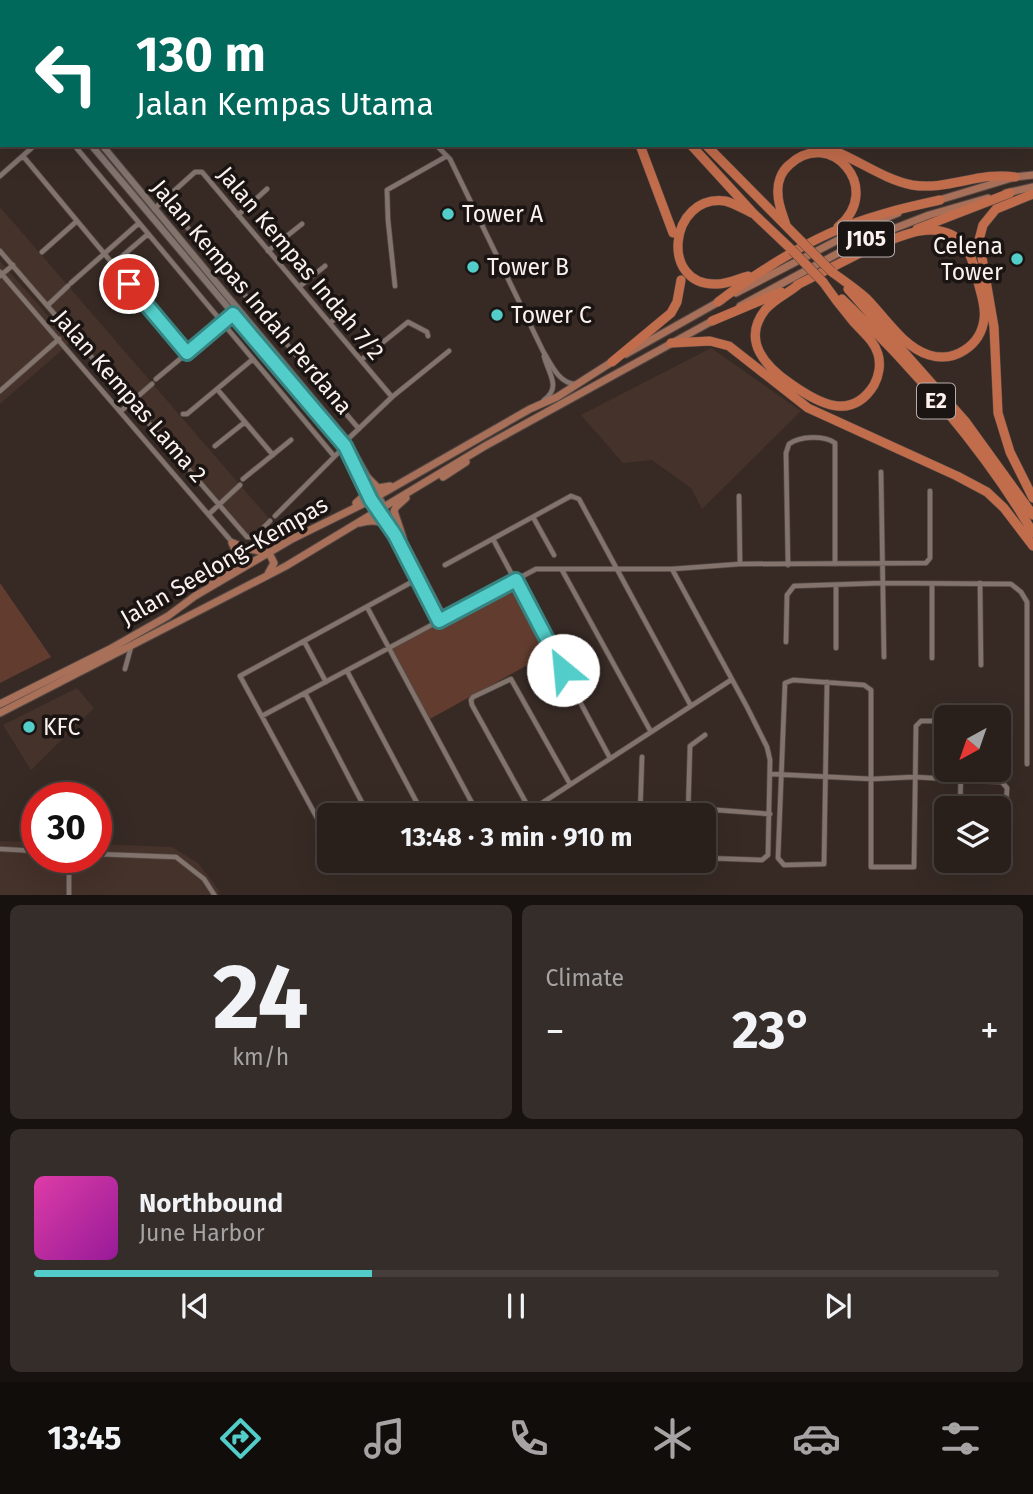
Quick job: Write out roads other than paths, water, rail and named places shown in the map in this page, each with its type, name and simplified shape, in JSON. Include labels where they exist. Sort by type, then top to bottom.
[{"type":"highway","points":[[641,147],[673,233]]},
{"type":"highway","name":"E2","points":[[693,147],[754,214],[866,323],[966,437],[1033,533]]},
{"type":"highway","name":"E2","points":[[708,147],[832,272],[965,421],[1033,515]]},
{"type":"highway","points":[[825,147],[838,150],[909,184],[938,187],[1000,175],[1015,177]]},
{"type":"highway","points":[[786,225],[778,197],[781,176],[785,168],[799,157],[820,152],[841,160],[853,176],[856,187],[857,197],[850,215],[831,232]]},
{"type":"highway","points":[[712,321],[799,284],[863,251],[1010,193]]},
{"type":"highway","points":[[1033,194],[996,209],[983,225],[979,240],[994,327],[998,412],[1010,452],[1033,498]]},
{"type":"highway","points":[[718,302],[756,273],[831,232],[896,209],[940,200]]},
{"type":"highway","points":[[754,214],[727,202],[715,201],[699,207],[681,228],[677,252],[687,272],[707,284],[731,282],[756,273]]},
{"type":"highway","points":[[832,272],[864,296],[920,352],[947,357],[965,351],[973,343],[982,327],[984,309],[973,258],[959,239],[951,234],[932,230],[911,234],[863,251]]},
{"type":"highway","points":[[612,362],[671,313],[677,302],[681,281]]},
{"type":"highway","points":[[799,284],[766,309],[757,327],[758,350],[772,371],[807,396],[832,407],[844,406],[855,403],[872,388],[878,372],[879,357],[869,338],[823,282]]},
{"type":"highway","points":[[671,343],[710,341],[729,346],[808,408],[987,492],[1004,508],[1033,547]]},
{"type":"main road","name":"J105","points":[[718,302],[861,228],[940,200],[1015,177],[1033,175]]},
{"type":"main road","name":"J105","points":[[712,321],[857,243],[929,215],[1033,187]]},
{"type":"main road","name":"Jalan Seelong–Kempas","points":[[0,704],[110,649],[269,553],[374,498],[530,409],[557,397],[612,362],[718,302]]},
{"type":"main road","name":"Jalan Seelong–Kempas","points":[[0,713],[286,566],[485,446],[712,321]]},
{"type":"main road","points":[[399,537],[396,507],[457,469],[485,446]]},
{"type":"main road","points":[[364,479],[383,488],[423,469]]},
{"type":"main road","points":[[322,523],[361,501],[365,493],[364,479]]},
{"type":"main road","points":[[350,527],[375,520],[399,537]]},
{"type":"main road","points":[[232,542],[244,548],[269,553],[274,563],[265,576]]},
{"type":"main road","points":[[195,596],[236,564],[238,556],[232,542]]},
{"type":"street","points":[[0,176],[33,147]]},
{"type":"street","points":[[76,147],[334,456]]},
{"type":"street","name":"Jalan Kempas Indah Perdana","points":[[94,147],[152,211],[346,443],[381,508]]},
{"type":"street","name":"Jalan Kempas Indah Perdana","points":[[104,147],[152,211]]},
{"type":"street","points":[[438,147],[447,156],[543,351],[553,379],[554,390],[548,398],[530,409]]},
{"type":"street","points":[[23,156],[187,353]]},
{"type":"street","points":[[395,286],[387,190],[447,156]]},
{"type":"street","name":"Jalan Kempas Indah 7/2","points":[[152,211],[195,172],[200,171],[392,397]]},
{"type":"street","points":[[238,215],[267,189]]},
{"type":"street","points":[[164,200],[359,429]]},
{"type":"street","points":[[42,252],[77,221]]},
{"type":"street","points":[[48,305],[139,223]]},
{"type":"street","points":[[268,250],[302,224]]},
{"type":"street","points":[[113,264],[148,234]]},
{"type":"street","points":[[0,251],[247,537],[254,537],[392,397],[449,351]]},
{"type":"street","points":[[1,274],[13,265]]},
{"type":"street","points":[[299,287],[325,266]]},
{"type":"street","name":"Jalan Kempas Lama 2","points":[[1,274],[232,542]]},
{"type":"street","points":[[330,323],[346,310]]},
{"type":"street","points":[[121,411],[237,311]]},
{"type":"street","points":[[361,360],[408,322],[427,332],[428,336]]},
{"type":"street","points":[[0,391],[59,339]]},
{"type":"street","points":[[543,351],[566,382],[573,385],[584,381]]},
{"type":"street","points":[[183,414],[187,414],[253,359]]},
{"type":"street","points":[[217,388],[272,455]]},
{"type":"street","points":[[215,446],[245,422]]},
{"type":"street","points":[[788,565],[786,453],[789,444],[802,438],[828,439],[835,443],[835,564]]},
{"type":"street","points":[[243,479],[291,440]]},
{"type":"street","points":[[881,472],[884,657]]},
{"type":"street","points":[[208,514],[240,485]]},
{"type":"street","points":[[262,716],[536,569],[926,563],[929,561],[930,491]]},
{"type":"street","points":[[445,565],[575,496],[691,706]]},
{"type":"street","points":[[739,496],[740,564]]},
{"type":"street","points":[[381,508],[446,618]]},
{"type":"street","points":[[381,508],[399,537],[412,570],[439,621]]},
{"type":"street","points":[[533,517],[554,555]]},
{"type":"street","points":[[493,538],[610,758]]},
{"type":"street","points":[[562,569],[651,732]]},
{"type":"street","points":[[672,569],[767,747],[771,774],[768,855],[762,860],[716,858]]},
{"type":"street","points":[[317,818],[242,680],[242,673],[413,582],[425,600],[424,603]]},
{"type":"street","points":[[980,583],[981,665]]},
{"type":"street","points":[[932,584],[932,659]]},
{"type":"street","points":[[786,642],[787,594],[797,585],[1011,584],[1027,602],[1031,677],[1027,764]]},
{"type":"street","points":[[836,585],[836,648]]},
{"type":"street","points":[[367,607],[472,803]]},
{"type":"street","points":[[304,641],[326,681]]},
{"type":"street","points":[[125,669],[131,647]]},
{"type":"street","points":[[347,671],[417,803]]},
{"type":"street","points":[[526,803],[471,700],[511,679],[570,784]]},
{"type":"street","points":[[541,803],[731,680]]},
{"type":"street","points":[[827,682],[824,864],[784,865],[779,862],[785,683],[793,680],[827,682],[864,685],[869,687],[872,695],[869,864],[874,867],[914,867],[916,726],[920,721],[934,721]]},
{"type":"street","points":[[305,693],[362,803]]},
{"type":"street","points":[[688,803],[690,746],[705,735]]},
{"type":"street","points":[[640,803],[642,757]]},
{"type":"street","points":[[771,774],[872,779],[934,778]]},
{"type":"street","points":[[716,810],[770,814]]},
{"type":"street","points":[[0,849],[21,850]]},
{"type":"street","points":[[112,855],[176,857],[204,879],[215,895]]},
{"type":"street","points":[[69,873],[69,895]]},
{"type":"place","name":"Tower A","points":[[448,214]]},
{"type":"place","name":"Celena Tower","points":[[1017,259]]},
{"type":"place","name":"Tower B","points":[[473,267]]},
{"type":"place","name":"Tower C","points":[[497,315]]},
{"type":"place","name":"KFC","points":[[29,727]]}]
